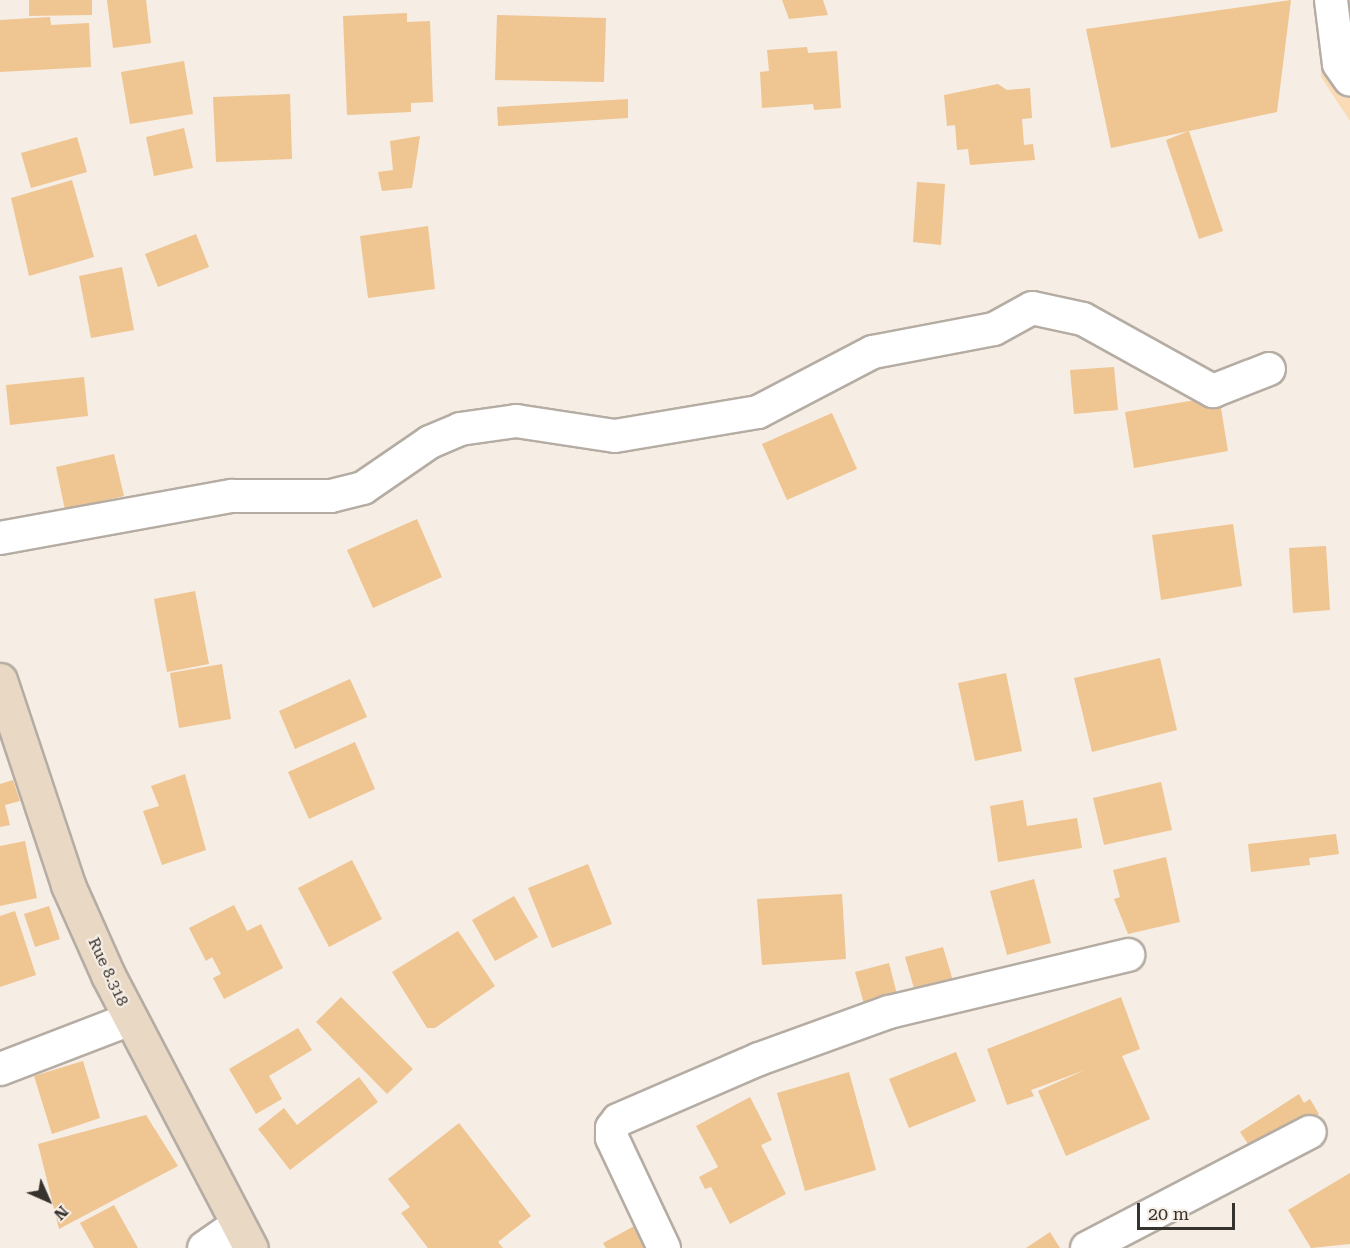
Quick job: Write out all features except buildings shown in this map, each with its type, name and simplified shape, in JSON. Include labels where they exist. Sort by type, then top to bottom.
[{"type":"main road","name":"Rue 8.318","points":[[0,680],[68,885],[130,1019],[243,1237]]},
{"type":"street","points":[[1332,0],[1339,64],[1350,80]]},
{"type":"street","points":[[0,538],[232,496],[331,496],[363,488],[430,442],[460,429],[516,421],[615,436],[758,412],[873,352],[994,329],[1032,308],[1083,319],[1213,391],[1269,369]]},
{"type":"street","points":[[664,1248],[612,1138],[612,1128],[618,1120],[759,1059],[889,1012],[1128,955]]},
{"type":"street","points":[[0,1069],[130,1019]]},
{"type":"street","points":[[1087,1248],[1310,1132]]},
{"type":"street","points":[[204,1248],[243,1237]]},
{"type":"shaded area","points":[[1320,0],[1350,0],[1350,121],[1321,77]]}]
